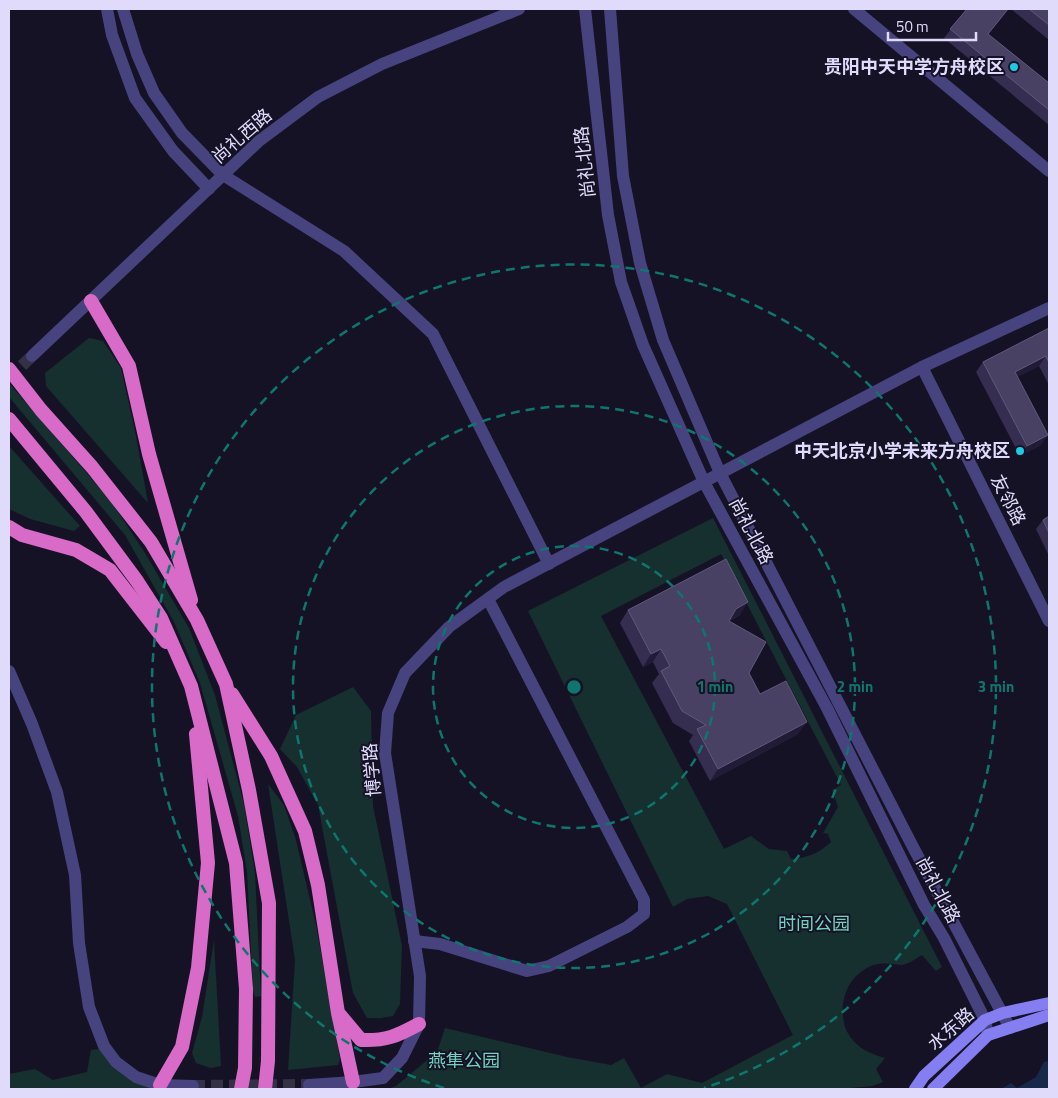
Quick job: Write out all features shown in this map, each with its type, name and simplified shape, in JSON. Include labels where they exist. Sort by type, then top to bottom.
[{"type":"highway","points":[[91,301],[129,366],[149,454],[197,620]]},
{"type":"highway","points":[[9,369],[41,410],[92,467],[151,542],[197,620],[226,684],[271,756],[305,831],[318,885],[338,1013],[353,1082]]},
{"type":"highway","points":[[9,419],[86,512],[137,581],[161,618],[191,686],[236,863],[246,989],[245,1068],[242,1089]]},
{"type":"highway","points":[[9,527],[22,535],[76,550],[110,570],[178,657]]},
{"type":"highway","points":[[226,684],[249,790],[269,903],[268,1060],[264,1089]]},
{"type":"highway","points":[[160,1084],[182,1047],[198,968],[208,863],[191,686]]},
{"type":"highway","points":[[338,1013],[361,1040],[379,1041],[399,1036],[419,1024]]},
{"type":"main road","name":"水东路","points":[[915,1089],[924,1076],[986,1020],[1003,1013],[1049,1003]]},
{"type":"main road","name":"水东路","points":[[933,1089],[988,1035],[1049,1015]]},
{"type":"street","points":[[107,9],[112,34],[136,98],[173,151],[209,189]]},
{"type":"street","points":[[123,9],[137,54],[154,93],[182,133],[223,176],[344,251],[433,334],[549,564]]},
{"type":"street","name":"尚礼西路","points":[[32,356],[259,141],[318,97],[382,64],[519,9]]},
{"type":"street","name":"尚礼北路","points":[[585,9],[608,215],[622,282],[643,344],[704,482],[827,708],[924,905],[944,938],[986,1020],[988,1035]]},
{"type":"street","name":"尚礼北路","points":[[610,9],[623,176],[640,263],[663,340],[720,473],[913,847],[1010,1028]]},
{"type":"street","points":[[854,9],[1049,172]]},
{"type":"street","points":[[704,482],[922,367],[1049,308]]},
{"type":"street","name":"友邻路","points":[[922,367],[1049,621]]},
{"type":"street","name":"博学路","points":[[309,1085],[383,1078],[402,1058],[419,1024],[420,976],[385,753],[388,713],[405,673],[449,627],[504,587],[704,482]]},
{"type":"street","points":[[414,941],[440,944],[527,971],[549,966],[627,927],[644,914],[644,900],[488,599]]},
{"type":"street","points":[[9,671],[14,696],[32,724],[57,792],[75,875],[79,943],[89,1007],[104,1046],[116,1062],[136,1077],[160,1084],[193,1086]]},
{"type":"green space","points":[[89,338],[103,341],[121,368],[148,503],[46,386],[45,373]]},
{"type":"green space","points":[[9,383],[110,500],[145,553],[189,628],[215,695],[244,804],[255,873],[261,996],[255,997],[253,991],[247,872],[238,816],[200,683],[174,622],[125,535],[9,397]]},
{"type":"green space","points":[[9,446],[80,526],[74,531],[30,519],[9,509]]},
{"type":"green space","name":"时间公园","points":[[713,518],[942,967],[936,971],[922,955],[903,965],[883,964],[871,966],[856,976],[850,983],[844,1000],[843,1018],[845,1027],[852,1039],[861,1047],[872,1054],[885,1058],[876,1069],[883,1082],[872,1086],[840,1089],[388,1089],[396,1086],[437,1052],[445,1028],[567,1057],[611,1065],[624,1058],[641,1088],[667,1074],[702,1083],[793,1035],[727,904],[708,896],[687,899],[673,907],[528,611]],"holes":[[[721,554],[841,785],[832,790],[838,807],[823,833],[828,834],[831,842],[818,852],[791,859],[787,851],[769,849],[751,836],[724,849],[601,616]]]},
{"type":"green space","points":[[353,687],[371,711],[373,806],[402,946],[400,1004],[393,1016],[381,1018],[367,1018],[353,993],[318,805],[297,767],[280,749],[296,715]]},
{"type":"green space","points":[[268,784],[284,805],[296,840],[316,925],[340,1059],[338,1065],[288,1070],[295,960]]},
{"type":"green space","points":[[214,940],[221,1066],[211,1068],[196,1063],[192,1053],[202,1017]]},
{"type":"green space","points":[[100,1049],[132,1080],[174,1089],[9,1089],[9,1074],[35,1069],[53,1080],[87,1072],[91,1050]]},
{"type":"water","points":[[1049,1061],[1049,1089],[1001,1089],[1011,1083],[1017,1088],[1036,1077],[1044,1062]]},
{"type":"building","points":[[967,9],[1008,9],[988,34],[1049,83],[1049,110],[950,29]]},
{"type":"building","points":[[1029,9],[1049,9],[1049,25]]},
{"type":"building","points":[[1049,328],[1049,363],[1046,356],[1015,372],[1048,435],[1027,446],[983,362]]},
{"type":"building","points":[[1049,516],[1049,533],[1043,520]]},
{"type":"building","points":[[726,559],[748,602],[736,609],[729,621],[766,642],[749,673],[760,694],[786,681],[807,722],[718,769],[697,729],[706,725],[682,711],[661,671],[670,666],[661,649],[651,654],[628,610]]},
{"type":"tunnel","points":[[9,378],[32,356]]},
{"type":"tunnel","points":[[193,1086],[309,1085]]},
{"type":"place","name":"贵阳中天中学方舟校区","points":[[1014,67]]},
{"type":"place","name":"中天北京小学未来方舟校区","points":[[1020,451]]},
{"type":"park label","name":"燕隼公园","points":[[464,1061]]}]
